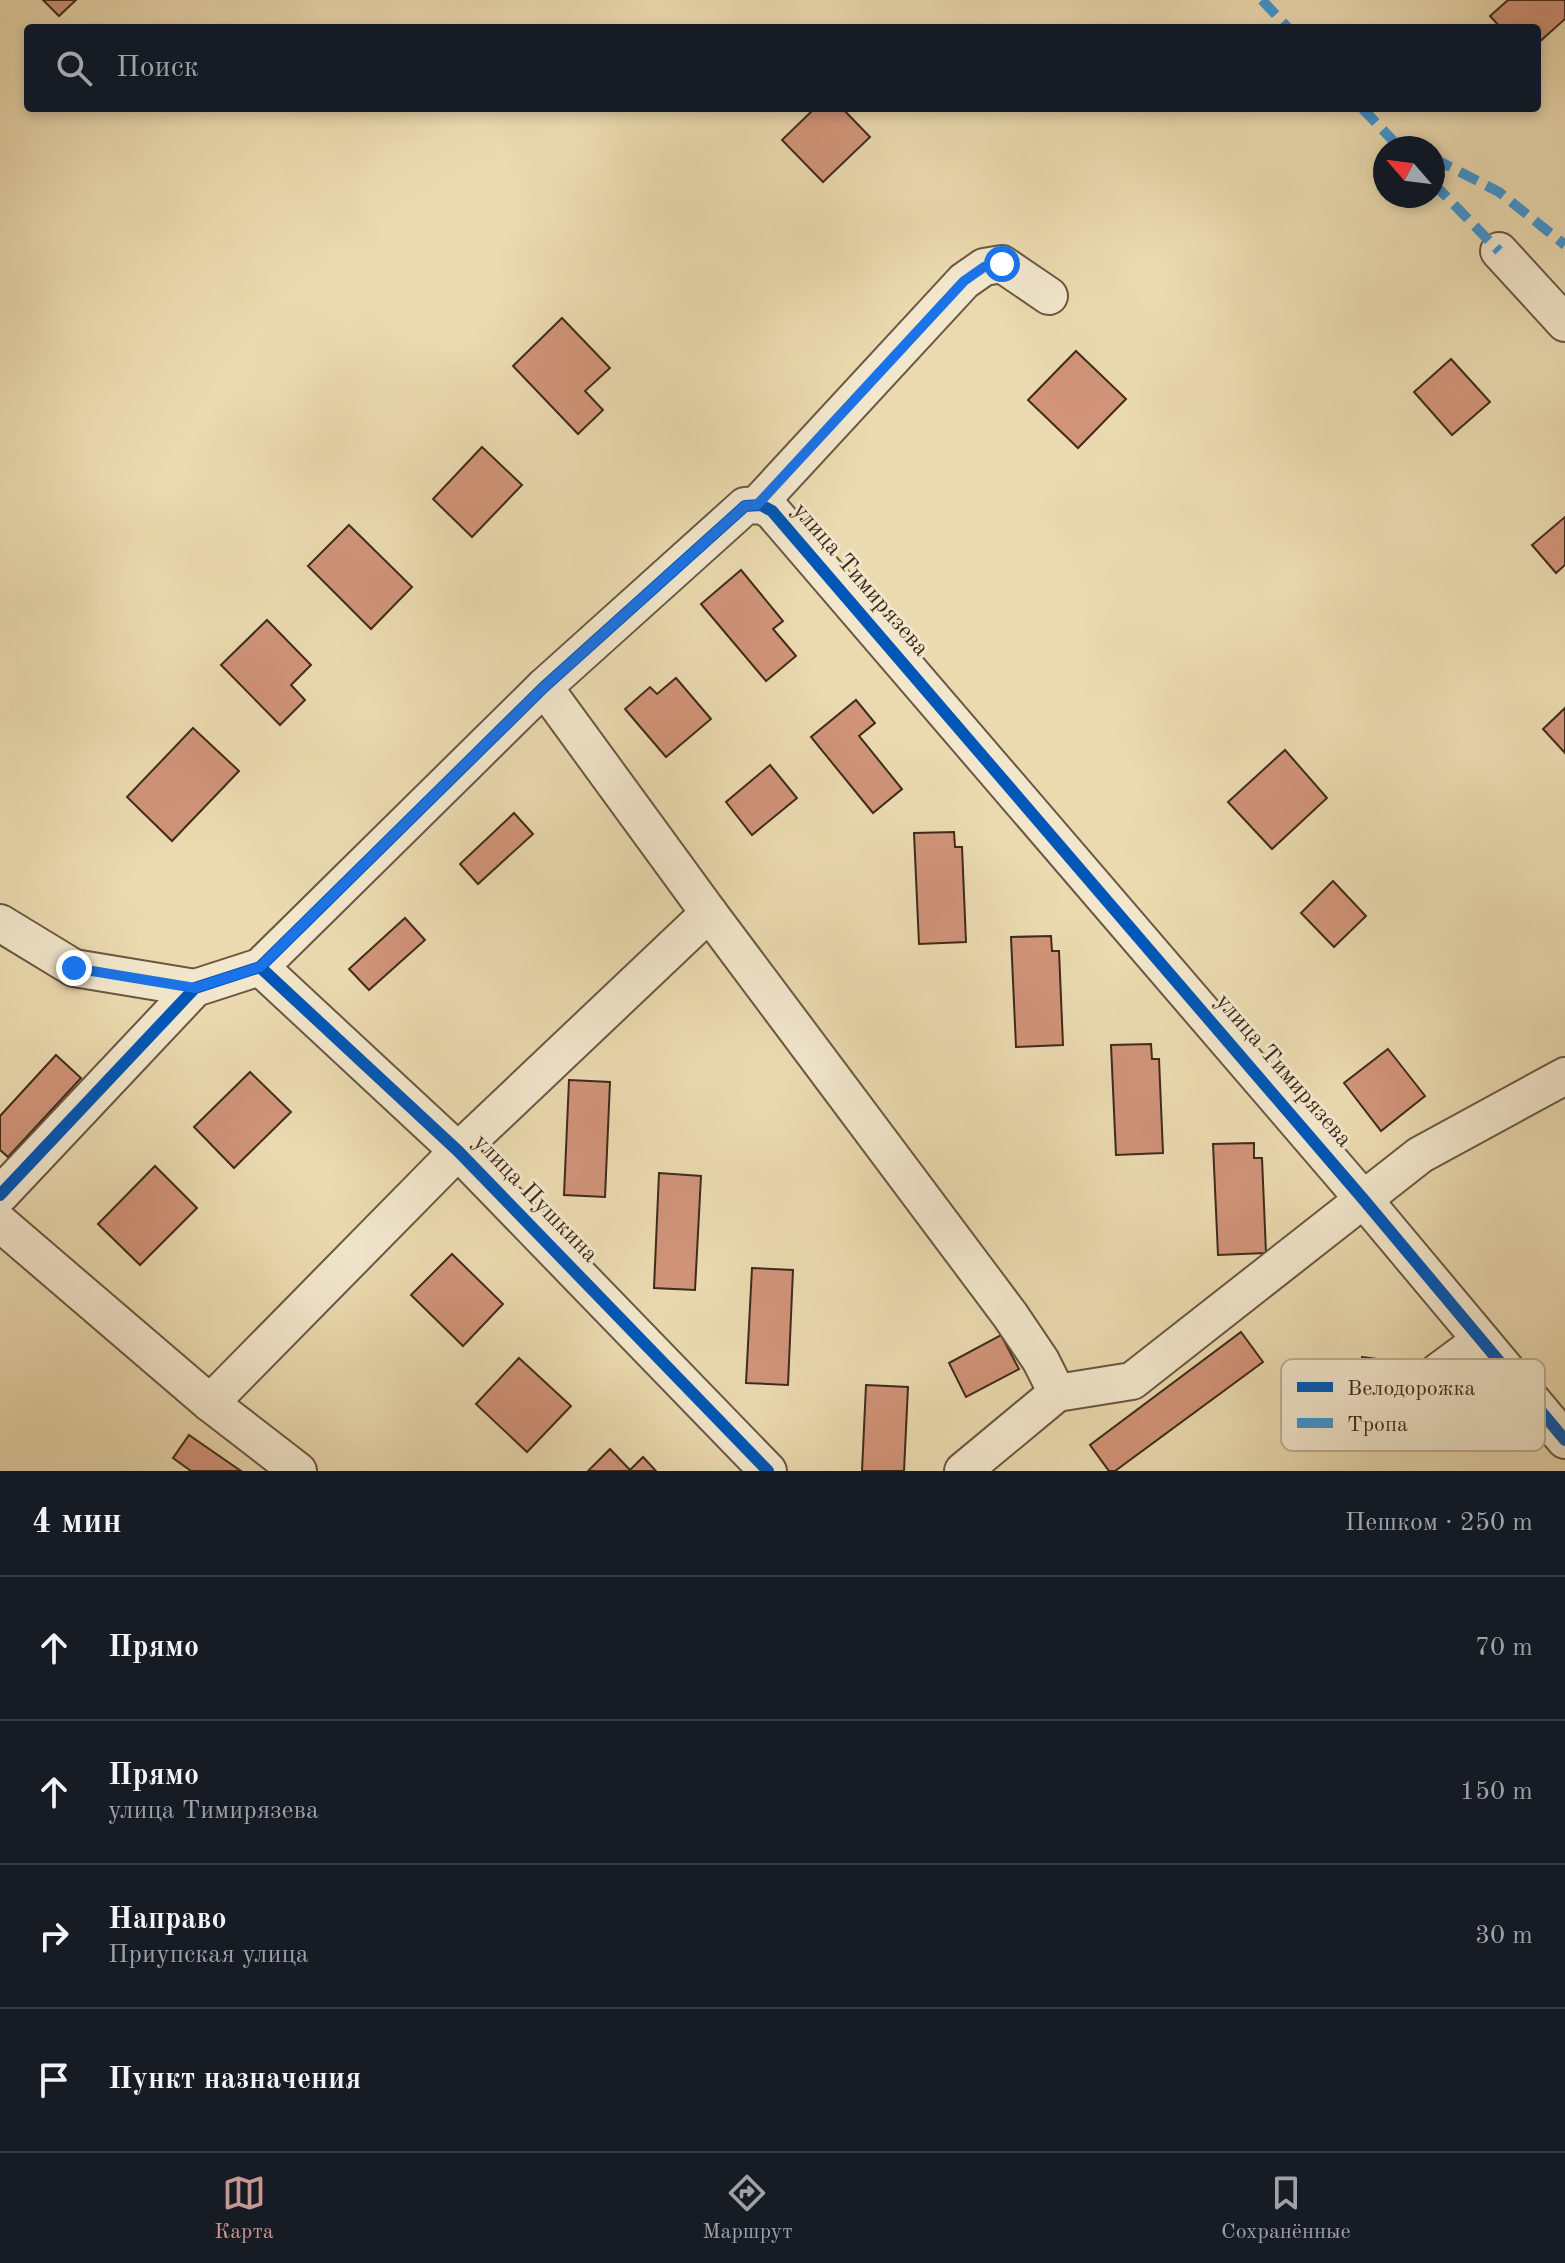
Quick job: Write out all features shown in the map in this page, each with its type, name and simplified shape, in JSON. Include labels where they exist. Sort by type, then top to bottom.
[{"type":"street","points":[[1499,251],[1565,323]]},
{"type":"street","points":[[757,505],[964,281],[984,267],[1002,264],[1049,296]]},
{"type":"street","name":"улица Тимирязева","points":[[0,1195],[195,988],[260,967],[544,687],[745,506],[757,505],[772,511],[1497,1359]]},
{"type":"street","points":[[544,687],[1010,1315],[1041,1361],[1057,1393]]},
{"type":"street","points":[[210,1403],[458,1151],[709,913]]},
{"type":"street","points":[[0,923],[74,968],[195,988]]},
{"type":"street","name":"улица Пушкина","points":[[260,967],[458,1151],[768,1471]]},
{"type":"street","points":[[963,1471],[1057,1393],[1132,1381],[1400,1169],[1430,1148],[1565,1076]]},
{"type":"street","points":[[0,1223],[210,1403],[298,1471]]},
{"type":"street","points":[[1455,1359],[1481,1340]]},
{"type":"street","name":"улица Тимирязева","points":[[1545,1416],[1565,1440]]},
{"type":"building","points":[[43,0],[76,0],[59,16]]},
{"type":"building","points":[[1508,0],[1565,0],[1565,19],[1541,40],[1541,24],[1497,24],[1490,16]]},
{"type":"building","points":[[811,112],[846,112],[870,137],[823,182],[782,140]]},
{"type":"building","points":[[562,318],[610,368],[585,391],[603,410],[578,434],[513,366]]},
{"type":"building","points":[[1076,351],[1126,399],[1078,448],[1028,400]]},
{"type":"building","points":[[1451,359],[1490,402],[1452,435],[1414,392]]},
{"type":"building","points":[[482,447],[522,485],[472,537],[433,499]]},
{"type":"building","points":[[1565,517],[1565,565],[1556,573],[1532,545]]},
{"type":"building","points":[[349,525],[412,587],[371,629],[308,566]]},
{"type":"building","points":[[741,570],[783,621],[773,629],[796,656],[766,681],[701,604]]},
{"type":"building","points":[[267,620],[311,665],[291,685],[305,700],[280,725],[221,665]]},
{"type":"building","points":[[676,678],[711,719],[666,757],[625,709],[650,687],[657,694]]},
{"type":"building","points":[[856,700],[875,723],[859,736],[902,789],[873,813],[811,737]]},
{"type":"building","points":[[1565,708],[1565,753],[1543,729]]},
{"type":"building","points":[[193,728],[239,771],[172,841],[127,797]]},
{"type":"building","points":[[1285,750],[1327,798],[1272,849],[1228,802]]},
{"type":"building","points":[[770,765],[797,798],[752,835],[726,802]]},
{"type":"building","points":[[514,813],[533,834],[478,884],[460,864]]},
{"type":"building","points":[[954,832],[955,847],[962,847],[966,942],[919,944],[914,833]]},
{"type":"building","points":[[1333,881],[1366,916],[1334,947],[1301,913]]},
{"type":"building","points":[[405,918],[425,940],[369,990],[349,969]]},
{"type":"building","points":[[1051,936],[1052,951],[1059,951],[1063,1045],[1016,1047],[1011,937]]},
{"type":"building","points":[[1151,1044],[1152,1059],[1159,1059],[1163,1153],[1116,1155],[1111,1045]]},
{"type":"building","points":[[1388,1049],[1425,1096],[1381,1131],[1344,1083]]},
{"type":"building","points":[[56,1055],[81,1078],[8,1157],[0,1150],[0,1116]]},
{"type":"building","points":[[250,1072],[291,1112],[234,1168],[194,1127]]},
{"type":"building","points":[[569,1080],[610,1082],[605,1197],[564,1195]]},
{"type":"building","points":[[1254,1143],[1254,1158],[1262,1158],[1266,1253],[1218,1255],[1213,1144]]},
{"type":"building","points":[[155,1166],[197,1208],[140,1265],[98,1224]]},
{"type":"building","points":[[659,1173],[701,1176],[695,1290],[654,1288]]},
{"type":"building","points":[[452,1254],[503,1304],[463,1346],[411,1295]]},
{"type":"building","points":[[752,1268],[793,1270],[788,1385],[746,1383]]},
{"type":"building","points":[[1241,1332],[1263,1362],[1115,1471],[1109,1471],[1090,1445]]},
{"type":"building","points":[[1001,1335],[1019,1369],[966,1397],[949,1363]]},
{"type":"building","points":[[519,1358],[571,1406],[527,1452],[476,1404]]},
{"type":"building","points":[[866,1385],[908,1387],[904,1471],[862,1471]]},
{"type":"building","points":[[189,1435],[241,1471],[191,1471],[173,1458]]},
{"type":"building","points":[[610,1449],[630,1470],[643,1457],[656,1471],[588,1471]]},
{"type":"marked path","points":[[1262,0],[1284,24]]},
{"type":"marked path","points":[[1366,112],[1389,136]]},
{"type":"marked path","points":[[1445,164],[1499,192],[1565,245]]},
{"type":"marked path","points":[[1445,195],[1499,251]]},
{"type":"cycle path","points":[[0,1195],[195,988],[260,967],[544,687],[745,506],[761,505],[772,511],[1497,1359]]},
{"type":"cycle path","points":[[260,967],[458,1151],[768,1471]]},
{"type":"cycle path","points":[[1545,1416],[1565,1440]]},
{"type":"route","points":[[74,968],[195,988],[260,967],[544,687],[745,506],[757,505],[964,281],[984,267],[1002,264]]}]
